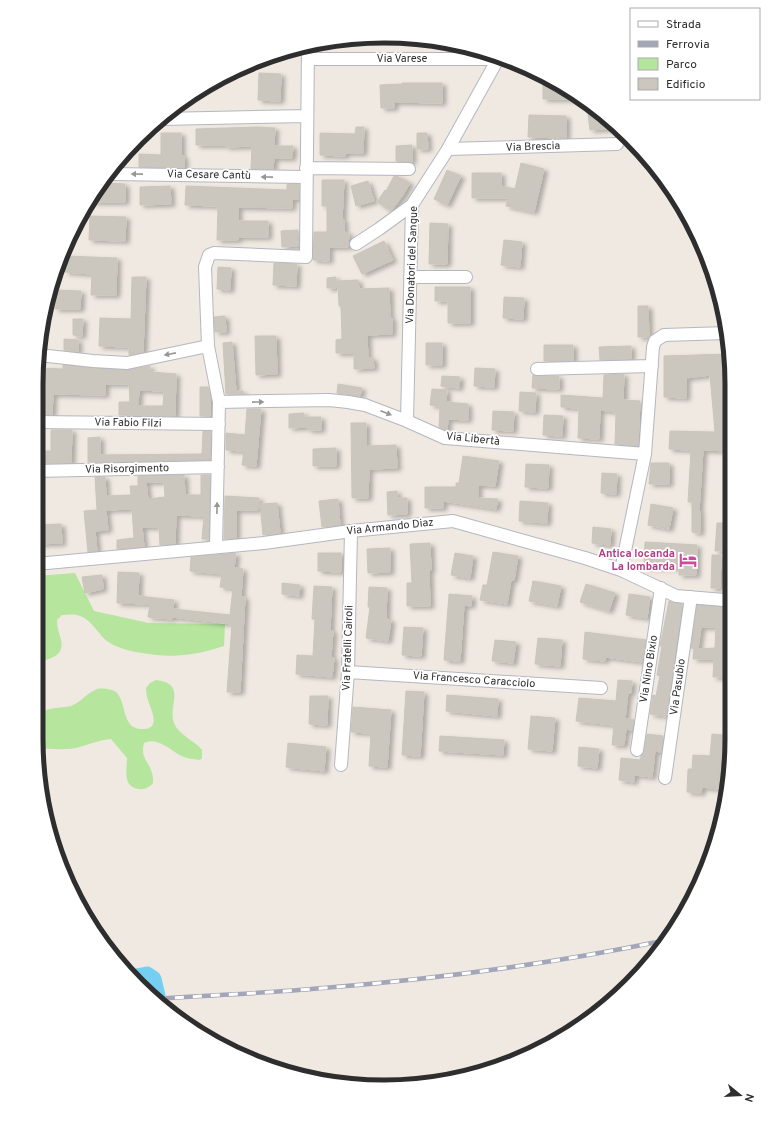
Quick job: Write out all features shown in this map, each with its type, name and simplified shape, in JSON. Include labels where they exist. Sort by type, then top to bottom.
[{"type":"street","points":[[216,547],[219,402],[208,346],[205,267],[210,255],[214,253],[306,257],[308,52]]},
{"type":"street","name":"Via Varese","points":[[308,59],[483,58]]},
{"type":"street","name":"Via Donatori del Sangue","points":[[407,421],[412,205],[448,149],[496,62]]},
{"type":"street","points":[[169,119],[307,116]]},
{"type":"street","name":"Via Brescia","points":[[448,149],[617,144]]},
{"type":"street","name":"Via Cesare Cantù","points":[[115,174],[306,173],[410,169]]},
{"type":"street","points":[[356,244],[412,205]]},
{"type":"street","points":[[410,277],[466,277]]},
{"type":"street","points":[[621,570],[645,454],[653,347],[655,341],[664,335],[721,333]]},
{"type":"street","points":[[45,356],[127,363],[208,346]]},
{"type":"street","points":[[537,369],[652,366]]},
{"type":"street","name":"Via Libertà","points":[[219,402],[329,400],[348,402],[365,405],[407,421],[445,438],[645,454]]},
{"type":"street","name":"Via Fabio Filzi","points":[[43,422],[219,424]]},
{"type":"street","name":"Via Risorgimento","points":[[43,470],[218,467]]},
{"type":"street","name":"Via Armando Diaz","points":[[43,563],[264,543],[351,531],[453,521],[585,558],[621,570],[676,596],[725,600]]},
{"type":"street","name":"Via Fratelli Cairoli","points":[[341,765],[348,672],[351,531]]},
{"type":"street","name":"Via Nino Bixio","points":[[636,750],[661,588]]},
{"type":"street","name":"Via Pasubio","points":[[665,778],[691,597]]},
{"type":"street","name":"Via Francesco Caracciolo","points":[[348,672],[601,688]]},
{"type":"green space","points":[[75,573],[94,611],[149,623],[225,624],[224,646],[212,650],[170,656],[136,652],[110,643],[103,638],[90,622],[82,617],[75,615],[62,615],[57,620],[62,646],[58,654],[43,660],[43,575]]},
{"type":"green space","points":[[156,680],[166,682],[172,686],[174,692],[173,720],[176,727],[202,750],[202,758],[200,760],[190,759],[179,755],[160,743],[149,741],[144,743],[143,753],[151,769],[153,783],[147,788],[141,789],[134,788],[130,785],[126,772],[127,758],[111,739],[102,740],[71,749],[43,748],[43,712],[48,709],[71,706],[97,689],[112,690],[117,693],[121,698],[130,724],[136,728],[149,728],[152,726],[154,719],[147,697],[146,688],[150,683]]},
{"type":"building","points":[[259,73],[281,74],[280,101],[258,100]]},
{"type":"building","points":[[402,83],[442,83],[442,103],[394,102],[394,108],[381,108],[380,85]]},
{"type":"building","points":[[543,83],[571,99],[543,99]]},
{"type":"building","points":[[588,114],[593,114],[610,129],[590,130]]},
{"type":"building","points":[[529,115],[566,116],[566,138],[528,137]]},
{"type":"building","points":[[258,127],[275,128],[274,146],[293,146],[292,158],[274,158],[273,169],[251,169],[252,146],[226,147],[226,145],[196,145],[196,129]]},
{"type":"building","points":[[356,127],[364,127],[363,153],[345,153],[345,156],[320,155],[320,133],[355,134]]},
{"type":"building","points":[[161,133],[181,133],[181,156],[184,156],[184,168],[139,167],[139,154],[161,155]]},
{"type":"building","points":[[417,133],[427,133],[428,149],[417,149]]},
{"type":"building","points":[[412,145],[412,162],[396,161],[396,146]]},
{"type":"building","points":[[521,163],[544,169],[534,212],[506,206],[508,198],[472,198],[472,173],[501,173],[501,186],[515,189]]},
{"type":"building","points":[[447,170],[461,176],[447,205],[434,199]]},
{"type":"building","points":[[394,176],[397,176],[410,183],[391,211],[377,202],[385,190],[386,191]]},
{"type":"building","points":[[322,180],[344,180],[342,220],[344,220],[344,232],[349,233],[348,247],[329,247],[329,261],[313,260],[314,232],[327,232],[327,206],[322,206]]},
{"type":"building","points":[[368,181],[374,201],[356,206],[351,186]]},
{"type":"building","points":[[108,183],[125,184],[125,202],[96,202]]},
{"type":"building","points":[[287,184],[299,184],[299,199],[292,199],[292,208],[238,207],[238,221],[268,221],[268,237],[238,237],[238,240],[217,240],[218,206],[185,205],[186,186],[287,190]]},
{"type":"building","points":[[170,186],[171,204],[140,205],[140,187]]},
{"type":"building","points":[[90,216],[126,217],[125,241],[89,240]]},
{"type":"building","points":[[430,223],[448,224],[447,264],[429,264]]},
{"type":"building","points":[[298,230],[298,246],[282,247],[281,231]]},
{"type":"building","points":[[504,240],[522,242],[520,267],[501,265]]},
{"type":"building","points":[[384,241],[393,260],[362,274],[353,256]]},
{"type":"building","points":[[68,256],[117,258],[116,295],[91,295],[92,274],[65,272],[66,263]]},
{"type":"building","points":[[274,263],[297,264],[296,286],[273,285]]},
{"type":"building","points":[[218,267],[231,268],[230,290],[217,289]]},
{"type":"building","points":[[132,277],[146,277],[143,352],[129,355],[129,347],[99,346],[100,318],[131,319]]},
{"type":"building","points":[[336,277],[336,288],[327,288],[327,278]]},
{"type":"building","points":[[358,280],[359,289],[389,288],[392,334],[367,335],[368,358],[373,358],[374,368],[354,369],[354,353],[336,353],[336,340],[342,339],[341,306],[339,306],[338,281]]},
{"type":"building","points":[[435,287],[470,287],[470,323],[448,323],[448,301],[435,301]]},
{"type":"building","points":[[57,290],[81,291],[80,309],[55,309]]},
{"type":"building","points":[[504,297],[524,298],[523,319],[503,318]]},
{"type":"building","points":[[638,306],[648,306],[649,337],[638,337]]},
{"type":"building","points":[[225,316],[226,332],[215,332],[214,317]]},
{"type":"building","points":[[73,319],[83,319],[82,336],[73,335]]},
{"type":"building","points":[[255,336],[276,336],[277,374],[256,375]]},
{"type":"building","points":[[64,339],[78,340],[78,352],[64,350]]},
{"type":"building","points":[[232,342],[236,391],[243,391],[243,394],[226,394],[223,343]]},
{"type":"building","points":[[426,343],[442,343],[442,365],[426,365]]},
{"type":"building","points":[[544,345],[573,345],[573,361],[544,361]]},
{"type":"building","points":[[631,346],[631,359],[600,360],[599,347]]},
{"type":"building","points":[[723,354],[725,451],[703,450],[699,511],[700,533],[692,532],[692,502],[688,502],[691,450],[669,449],[670,431],[715,432],[710,375],[686,378],[686,398],[664,397],[664,356]]},
{"type":"building","points":[[63,365],[127,370],[150,366],[150,372],[176,374],[175,416],[119,415],[119,402],[130,402],[129,384],[105,384],[105,395],[53,394],[52,415],[43,415],[44,368],[63,369]],"holes":[[[139,390],[164,391],[163,406],[138,406]]]},
{"type":"building","points":[[475,368],[495,369],[494,387],[474,386]]},
{"type":"building","points":[[624,374],[623,400],[640,401],[638,446],[615,444],[616,412],[600,410],[599,439],[578,438],[579,408],[561,407],[561,395],[603,398],[604,375]]},
{"type":"building","points":[[533,375],[559,376],[559,389],[532,388]]},
{"type":"building","points":[[442,376],[460,377],[459,388],[441,386]]},
{"type":"building","points":[[338,384],[362,388],[360,396],[337,393]]},
{"type":"building","points":[[200,387],[208,387],[210,397],[210,416],[200,416]]},
{"type":"building","points":[[432,389],[447,390],[446,402],[468,404],[468,420],[448,419],[447,431],[439,427],[440,406],[430,405]]},
{"type":"building","points":[[520,392],[536,393],[535,412],[519,411]]},
{"type":"building","points":[[247,409],[261,409],[256,466],[242,465],[244,451],[226,450],[226,433],[245,435]]},
{"type":"building","points":[[493,411],[514,412],[513,431],[492,430]]},
{"type":"building","points":[[304,413],[304,417],[321,417],[321,430],[308,430],[308,427],[289,428],[289,414]]},
{"type":"building","points":[[544,415],[563,416],[562,436],[543,435]]},
{"type":"building","points":[[351,423],[366,423],[366,446],[396,445],[397,468],[369,469],[368,498],[352,498]]},
{"type":"building","points":[[51,430],[72,430],[71,463],[43,463],[43,451],[51,451]]},
{"type":"building","points":[[203,431],[211,431],[210,460],[88,462],[88,438],[100,437],[100,455],[202,454]]},
{"type":"building","points":[[336,448],[336,466],[313,466],[313,449]]},
{"type":"building","points":[[463,456],[499,461],[495,486],[478,485],[478,498],[498,499],[496,509],[443,501],[443,508],[425,508],[425,487],[456,487],[456,483],[459,483]]},
{"type":"building","points":[[651,463],[669,463],[669,484],[649,484]]},
{"type":"building","points":[[526,464],[549,465],[548,488],[525,487]]},
{"type":"building","points":[[602,473],[617,474],[616,494],[601,493]]},
{"type":"building","points":[[184,475],[185,495],[201,495],[201,475],[210,475],[209,539],[202,539],[204,516],[176,515],[175,544],[160,545],[159,527],[142,527],[144,547],[117,549],[117,540],[134,538],[132,509],[106,510],[108,530],[95,531],[97,551],[88,552],[84,511],[97,510],[95,477],[105,477],[106,496],[131,495],[130,486],[138,486],[138,476]],"holes":[[[146,482],[164,482],[165,497],[148,499]]]},
{"type":"building","points":[[397,491],[397,498],[407,498],[407,514],[388,515],[387,492]]},
{"type":"building","points":[[225,496],[259,498],[258,510],[236,510],[236,538],[224,539]]},
{"type":"building","points":[[338,499],[340,525],[322,527],[319,501]]},
{"type":"building","points":[[520,501],[548,503],[547,523],[519,521]]},
{"type":"building","points":[[277,503],[280,533],[263,535],[260,504]]},
{"type":"building","points":[[651,504],[673,508],[669,529],[648,525]]},
{"type":"building","points":[[717,523],[723,523],[723,551],[715,551]]},
{"type":"building","points":[[61,524],[62,543],[43,544],[43,525]]},
{"type":"building","points":[[593,527],[611,529],[610,545],[592,543]]},
{"type":"building","points":[[645,542],[697,545],[696,575],[679,575],[679,568],[644,567]]},
{"type":"building","points":[[430,543],[430,606],[407,606],[407,583],[412,583],[410,544]]},
{"type":"building","points":[[390,548],[390,572],[368,573],[367,549]]},
{"type":"building","points":[[493,552],[518,556],[514,580],[511,580],[507,604],[480,600],[483,585],[487,585]]},
{"type":"building","points":[[236,553],[234,568],[243,569],[241,597],[245,597],[240,692],[227,692],[232,624],[172,617],[172,619],[148,617],[150,604],[117,603],[118,572],[139,573],[138,596],[174,600],[173,609],[230,615],[233,588],[220,587],[222,574],[190,571],[191,557]]},
{"type":"building","points":[[318,553],[341,553],[341,572],[318,571]]},
{"type":"building","points":[[455,553],[473,556],[470,578],[451,575]]},
{"type":"building","points":[[712,555],[721,555],[720,588],[711,588]]},
{"type":"building","points":[[102,575],[103,589],[85,593],[82,577]]},
{"type":"building","points":[[533,581],[561,586],[557,606],[529,601]]},
{"type":"building","points":[[282,583],[300,585],[299,596],[282,594]]},
{"type":"building","points":[[586,584],[615,593],[609,611],[580,602]]},
{"type":"building","points":[[314,586],[332,587],[330,630],[333,631],[331,657],[334,658],[332,677],[296,674],[297,655],[313,656],[315,619],[312,619]]},
{"type":"building","points":[[369,587],[387,588],[386,619],[391,620],[388,641],[366,638],[370,607],[368,607]]},
{"type":"building","points":[[449,594],[472,596],[471,606],[464,605],[460,661],[444,660]]},
{"type":"building","points":[[629,594],[650,597],[647,618],[626,615]]},
{"type":"building","points":[[669,601],[682,604],[666,716],[650,714],[653,695],[656,696],[660,676],[657,675],[662,646],[660,646]]},
{"type":"building","points":[[697,605],[725,607],[724,677],[713,677],[714,659],[693,659],[694,649],[696,649],[691,648]],"holes":[[[701,627],[716,627],[715,648],[698,649]]]},
{"type":"building","points":[[404,627],[423,628],[421,656],[402,655]]},
{"type":"building","points":[[585,632],[646,640],[642,662],[605,657],[605,661],[583,659]]},
{"type":"building","points":[[538,638],[562,640],[560,666],[535,664]]},
{"type":"building","points":[[495,640],[516,642],[513,663],[492,661]]},
{"type":"building","points":[[618,680],[632,681],[631,693],[628,693],[625,719],[634,720],[632,730],[626,729],[624,745],[612,745],[614,725],[576,721],[579,698],[616,701]]},
{"type":"building","points":[[406,691],[424,692],[420,756],[402,755]]},
{"type":"building","points":[[447,695],[498,699],[497,716],[446,711]]},
{"type":"building","points":[[310,696],[328,696],[327,725],[309,724]]},
{"type":"building","points":[[353,707],[391,710],[387,767],[369,766],[371,733],[351,732]]},
{"type":"building","points":[[531,716],[555,718],[552,751],[528,749]]},
{"type":"building","points":[[647,734],[663,736],[661,752],[655,751],[652,777],[634,775],[634,782],[619,780],[621,758],[640,760],[644,751]]},
{"type":"building","points":[[712,734],[723,735],[718,789],[702,787],[701,793],[687,792],[688,769],[692,769],[693,755],[710,756]]},
{"type":"building","points":[[440,736],[504,740],[503,755],[439,751]]},
{"type":"building","points":[[288,743],[326,747],[324,771],[286,767]]},
{"type":"building","points":[[579,747],[599,749],[597,768],[578,766]]},
{"type":"waterway","points":[[140,976],[147,975],[153,979],[156,992]]},
{"type":"railway","points":[[163,999],[302,990],[408,980],[535,964],[659,942]]},
{"type":"place","name":"Antica locanda La lombarda","points":[[688,560]]}]
